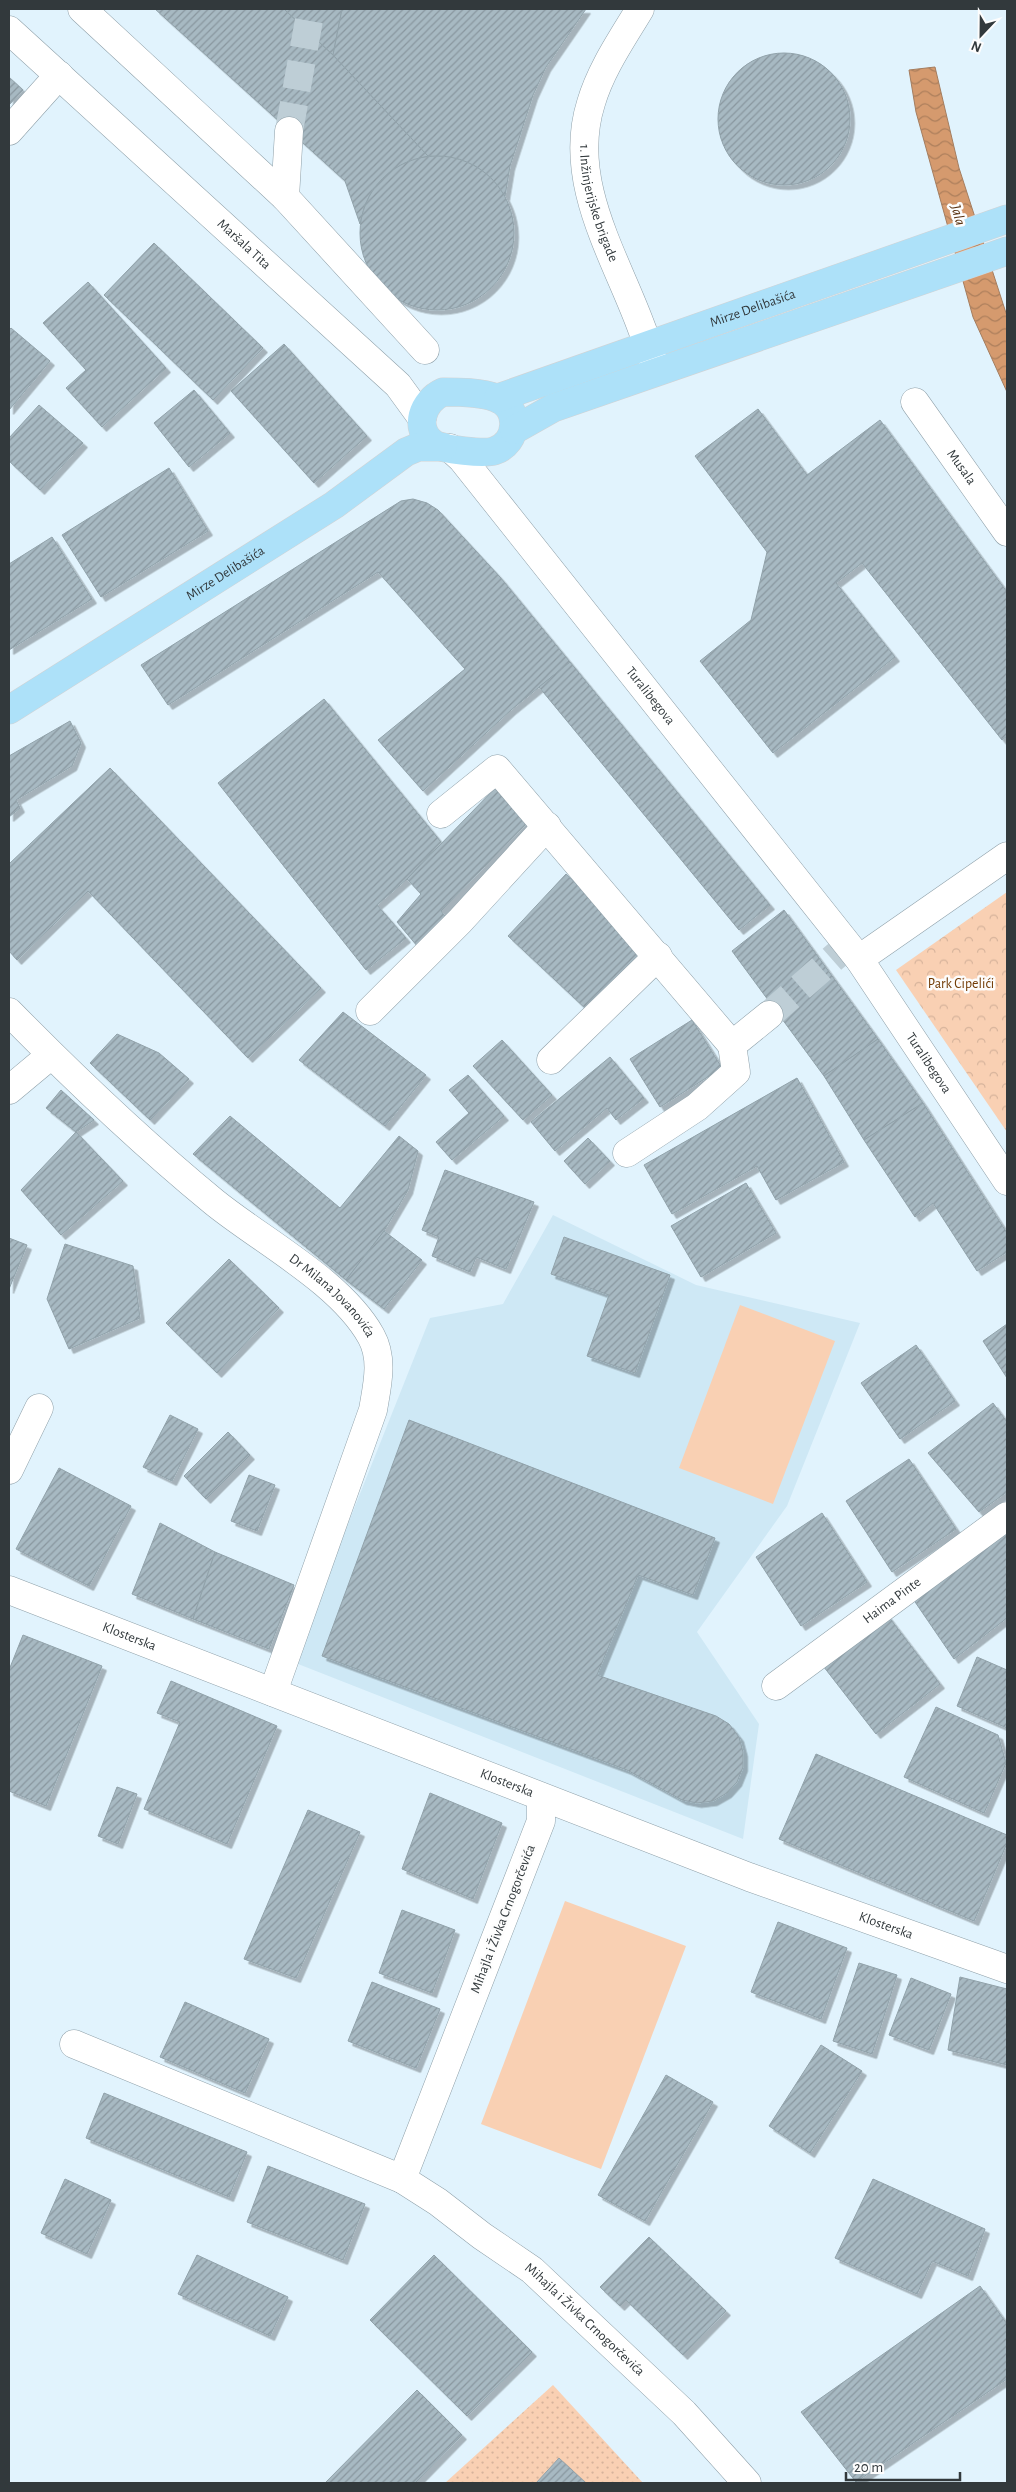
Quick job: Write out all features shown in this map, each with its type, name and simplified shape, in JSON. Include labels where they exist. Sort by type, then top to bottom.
[{"type":"main road","name":"Mirze Delibašića","points":[[498,398],[995,223]]},
{"type":"main road","points":[[514,430],[546,413],[657,372],[999,254]]},
{"type":"main road","points":[[406,452],[414,440],[426,412],[443,392],[498,398],[511,412],[514,430],[510,439],[497,450],[487,452],[446,448],[428,438],[426,412]]},
{"type":"main road","name":"Mirze Delibašića","points":[[9,710],[334,505],[406,452],[418,448],[446,448]]},
{"type":"street","points":[[82,9],[285,197],[425,350]]},
{"type":"street","name":"1. Inžinjerijske brigade","points":[[640,9],[603,69],[590,104],[583,146],[588,190],[606,243],[657,372]]},
{"type":"street","name":"Maršala Tita","points":[[9,30],[398,385],[422,395],[426,412]]},
{"type":"street","points":[[9,131],[59,75]]},
{"type":"street","points":[[285,197],[289,131]]},
{"type":"street","name":"Musala","points":[[915,402],[1007,532]]},
{"type":"street","name":"Turalibegova","points":[[446,448],[462,459],[849,953],[1007,1181]]},
{"type":"street","points":[[481,483],[484,464],[488,457],[497,450]]},
{"type":"street","points":[[441,814],[497,769],[732,1045],[736,1072],[696,1107],[627,1153]]},
{"type":"street","points":[[370,1011],[460,921],[547,826]]},
{"type":"street","points":[[849,953],[1007,856]]},
{"type":"street","points":[[551,1060],[658,956]]},
{"type":"street","name":"Dr Milana Jovanovića","points":[[9,1012],[51,1055],[215,1203],[304,1268],[344,1301],[372,1337],[380,1371],[373,1410],[273,1692]]},
{"type":"street","points":[[732,1045],[769,1015]]},
{"type":"street","points":[[9,1090],[51,1055]]},
{"type":"street","points":[[9,1470],[39,1408]]},
{"type":"street","name":"Haima Pinte","points":[[776,1686],[1007,1516]]},
{"type":"street","name":"Klosterska","points":[[9,1590],[748,1876],[1007,1969]]},
{"type":"street","name":"Mihajla i Živka Crnogorčevića","points":[[402,2179],[541,1820],[541,1797]]},
{"type":"street","name":"Mihajla i Živka Crnogorčevića","points":[[74,2044],[402,2179],[438,2202],[482,2236],[532,2270],[684,2413],[747,2483]]},
{"type":"shaded area","points":[[553,1215],[696,1285],[860,1323],[787,1506],[697,1632],[759,1724],[743,1839],[293,1662],[430,1318],[503,1304]]},
{"type":"green space","name":"Park Cipelići","points":[[1007,892],[1007,1132],[896,970]]},
{"type":"green space","points":[[740,1305],[835,1341],[773,1504],[679,1468]]},
{"type":"green space","points":[[565,1901],[686,1946],[601,2169],[481,2124]]},
{"type":"green space","points":[[553,2385],[643,2483],[445,2483]]},
{"type":"water","name":"Jala","points":[[935,67],[959,168],[1007,316],[1007,392],[973,317],[916,112],[909,70]]},
{"type":"building","points":[[155,9],[284,9],[333,55],[428,156],[405,163],[388,174],[373,189],[365,205],[360,224],[345,181]]},
{"type":"building","points":[[284,9],[342,9],[333,55]]},
{"type":"building","points":[[342,9],[586,9],[546,67],[533,95],[510,166],[505,196],[491,178],[475,166],[457,159],[428,156],[333,55]]},
{"type":"building","points":[[784,53],[797,54],[809,58],[831,72],[845,94],[849,106],[849,132],[845,144],[831,166],[809,180],[797,184],[784,185],[771,184],[759,180],[737,166],[723,144],[719,132],[718,119],[719,106],[723,94],[737,72],[759,58],[771,54]]},
{"type":"building","points":[[9,77],[23,90],[9,105]]},
{"type":"building","points":[[437,156],[466,162],[480,169],[491,179],[501,190],[508,204],[514,233],[508,262],[501,276],[491,287],[480,297],[466,304],[437,310],[408,304],[394,297],[383,287],[373,276],[366,262],[360,233],[366,204],[373,190],[383,179],[394,169],[408,162]]},
{"type":"building","points":[[154,243],[263,348],[213,400],[104,295]]},
{"type":"building","points":[[88,282],[166,368],[102,427],[66,388],[86,370],[43,323]]},
{"type":"building","points":[[11,328],[50,361],[9,410],[9,330]]},
{"type":"building","points":[[284,344],[367,436],[314,483],[231,391]]},
{"type":"building","points":[[194,390],[230,433],[189,467],[154,423]]},
{"type":"building","points":[[39,405],[83,443],[40,490],[9,461],[9,438]]},
{"type":"building","points":[[758,409],[807,475],[880,420],[1007,592],[1007,736],[1002,740],[862,563],[836,583],[895,657],[773,753],[700,661],[751,620],[767,552],[695,456]]},
{"type":"building","points":[[169,468],[208,531],[101,597],[62,535]]},
{"type":"building","points":[[413,499],[427,503],[438,510],[500,577],[570,662],[511,710],[423,791],[378,740],[465,669],[378,572],[168,705],[141,665],[401,501]]},
{"type":"building","points":[[52,537],[92,599],[9,650],[9,564]]},
{"type":"building","points":[[570,662],[770,905],[739,930],[539,687]]},
{"type":"building","points":[[324,699],[441,842],[407,879],[377,905],[406,938],[366,970],[218,783]]},
{"type":"building","points":[[70,721],[81,743],[72,766],[16,800],[20,808],[9,817],[9,756]]},
{"type":"building","points":[[110,768],[321,988],[248,1058],[88,891],[17,960],[9,951],[9,864]]},
{"type":"building","points":[[499,784],[529,821],[441,911],[450,923],[418,947],[397,922],[421,894],[407,879]]},
{"type":"building","points":[[566,874],[646,948],[587,1010],[508,936]]},
{"type":"building","points":[[784,910],[878,1039],[824,1076],[732,951]]},
{"type":"building","points":[[343,1012],[426,1075],[385,1126],[299,1060]]},
{"type":"building","points":[[692,1020],[722,1068],[660,1107],[630,1059]]},
{"type":"building","points":[[117,1034],[159,1053],[189,1079],[150,1120],[90,1063]]},
{"type":"building","points":[[878,1039],[923,1103],[864,1140],[824,1076]]},
{"type":"building","points":[[502,1040],[552,1095],[523,1120],[473,1066]]},
{"type":"building","points":[[610,1057],[644,1098],[616,1120],[607,1108],[555,1151],[531,1122]]},
{"type":"building","points":[[468,1075],[504,1116],[452,1160],[436,1142],[469,1113],[449,1090]]},
{"type":"building","points":[[797,1078],[844,1162],[776,1200],[757,1166],[672,1214],[644,1165]]},
{"type":"building","points":[[61,1090],[94,1120],[76,1132],[46,1108]]},
{"type":"building","points":[[923,1103],[1007,1233],[1007,1252],[977,1271],[933,1203],[915,1217],[864,1140]]},
{"type":"building","points":[[230,1116],[340,1208],[399,1136],[418,1151],[408,1190],[384,1231],[346,1280],[193,1154]]},
{"type":"building","points":[[76,1132],[123,1181],[61,1235],[21,1190]]},
{"type":"building","points":[[588,1138],[610,1161],[585,1184],[564,1161]]},
{"type":"building","points":[[445,1170],[534,1202],[506,1269],[476,1257],[470,1272],[432,1256],[439,1237],[422,1230]]},
{"type":"building","points":[[746,1183],[776,1233],[701,1277],[671,1226]]},
{"type":"building","points":[[384,1231],[422,1260],[384,1309],[346,1280]]},
{"type":"building","points":[[564,1237],[670,1275],[635,1373],[587,1356],[609,1295],[551,1274]]},
{"type":"building","points":[[9,1238],[27,1245],[9,1289]]},
{"type":"building","points":[[65,1244],[133,1266],[140,1318],[69,1349],[47,1299]]},
{"type":"building","points":[[229,1259],[279,1308],[217,1373],[166,1323]]},
{"type":"building","points":[[1007,1324],[1007,1378],[983,1341]]},
{"type":"building","points":[[916,1345],[955,1401],[900,1439],[861,1383]]},
{"type":"building","points":[[993,1403],[1007,1422],[1007,1492],[979,1512],[928,1453]]},
{"type":"building","points":[[170,1415],[198,1429],[172,1481],[143,1467]]},
{"type":"building","points":[[409,1420],[715,1538],[693,1595],[638,1575],[597,1675],[716,1716],[729,1724],[739,1737],[743,1752],[743,1767],[737,1782],[727,1793],[713,1801],[697,1803],[682,1800],[627,1770],[322,1656]]},
{"type":"building","points":[[228,1432],[250,1455],[206,1499],[184,1476]]},
{"type":"building","points":[[909,1459],[956,1529],[892,1572],[846,1501]]},
{"type":"building","points":[[59,1468],[131,1506],[89,1586],[16,1549]]},
{"type":"building","points":[[249,1475],[275,1485],[257,1531],[231,1521]]},
{"type":"building","points":[[822,1513],[867,1582],[801,1626],[756,1557]]},
{"type":"building","points":[[160,1523],[215,1552],[193,1619],[132,1594]]},
{"type":"building","points":[[1007,1530],[1007,1618],[954,1659],[911,1596]]},
{"type":"building","points":[[215,1552],[294,1585],[269,1649],[193,1619]]},
{"type":"building","points":[[885,1612],[940,1684],[876,1734],[820,1662]]},
{"type":"building","points":[[23,1635],[102,1666],[46,1806],[9,1791],[9,1670]]},
{"type":"building","points":[[977,1657],[1007,1670],[1007,1728],[957,1706]]},
{"type":"building","points":[[171,1681],[277,1726],[227,1844],[144,1809],[180,1722],[157,1713]]},
{"type":"building","points":[[936,1707],[998,1735],[1006,1763],[984,1813],[904,1777]]},
{"type":"building","points":[[816,1754],[1007,1835],[1007,1843],[974,1921],[779,1839]]},
{"type":"building","points":[[117,1787],[137,1794],[118,1844],[98,1836]]},
{"type":"building","points":[[430,1793],[502,1823],[473,1899],[402,1869]]},
{"type":"building","points":[[308,1810],[360,1832],[296,1978],[244,1959]]},
{"type":"building","points":[[402,1910],[455,1930],[432,1993],[379,1973]]},
{"type":"building","points":[[778,1922],[847,1948],[821,2019],[751,1992]]},
{"type":"building","points":[[859,1963],[897,1975],[872,2054],[833,2041]]},
{"type":"building","points":[[960,1977],[1007,1989],[1007,2065],[948,2050]]},
{"type":"building","points":[[911,1978],[951,1994],[929,2050],[889,2035]]},
{"type":"building","points":[[372,1982],[440,2009],[416,2068],[348,2041]]},
{"type":"building","points":[[185,2002],[269,2039],[245,2093],[160,2057]]},
{"type":"building","points":[[821,2045],[862,2071],[810,2153],[769,2126]]},
{"type":"building","points":[[666,2075],[713,2102],[645,2221],[598,2195]]},
{"type":"building","points":[[104,2093],[247,2152],[229,2197],[86,2138]]},
{"type":"building","points":[[268,2166],[365,2204],[343,2260],[247,2222]]},
{"type":"building","points":[[65,2179],[111,2200],[87,2254],[41,2233]]},
{"type":"building","points":[[873,2179],[985,2229],[968,2276],[932,2261],[917,2294],[835,2258]]},
{"type":"building","points":[[649,2237],[726,2311],[683,2355],[626,2300],[620,2306],[600,2287]]},
{"type":"building","points":[[197,2255],[288,2297],[270,2336],[178,2294]]},
{"type":"building","points":[[434,2255],[532,2352],[467,2416],[370,2320]]},
{"type":"building","points":[[980,2286],[1007,2324],[1007,2379],[856,2482],[801,2412]]},
{"type":"building","points":[[417,2390],[462,2435],[415,2483],[325,2483]]},
{"type":"building","points":[[559,2458],[586,2483],[536,2483]]},
{"type":"tunnel","points":[[289,131],[311,9]]},
{"type":"tunnel","points":[[769,1015],[838,954]]}]
